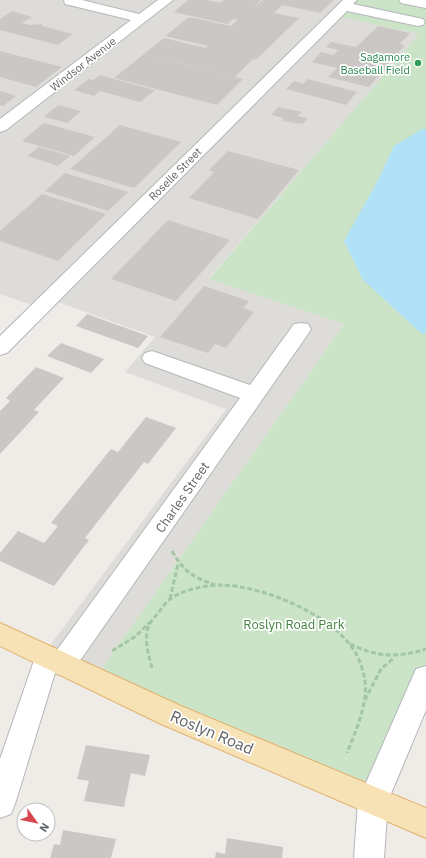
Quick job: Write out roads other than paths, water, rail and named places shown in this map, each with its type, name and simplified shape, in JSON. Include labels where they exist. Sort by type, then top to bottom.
[{"type":"main road","name":"Roslyn Road","points":[[0,634],[171,715],[426,823]]},
{"type":"street","name":"Windsor Avenue","points":[[0,127],[166,0]]},
{"type":"street","points":[[406,0],[425,3]]},
{"type":"street","points":[[70,1],[141,19]]},
{"type":"street","points":[[347,3],[418,22]]},
{"type":"street","name":"Roselle Street","points":[[0,348],[347,3]]},
{"type":"street","name":"Charles Street","points":[[0,804],[55,661],[154,537],[301,329]]},
{"type":"street","points":[[152,358],[254,395]]},
{"type":"street","points":[[369,858],[373,801],[426,678]]},
{"type":"water","points":[[422,129],[426,129],[426,333],[422,334],[363,280],[344,241],[378,180],[394,146]]},
{"type":"place","name":"Sagamore Baseball Field","points":[[418,63]]},
{"type":"park label","name":"Roslyn Road Park","points":[[294,624]]}]
